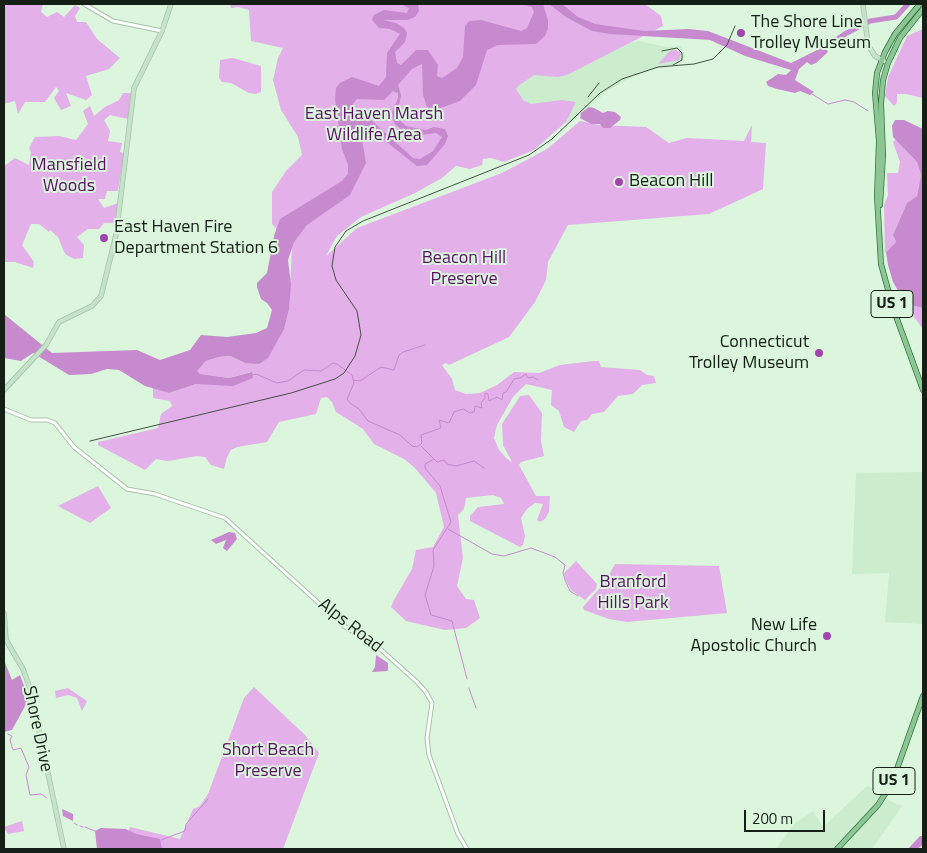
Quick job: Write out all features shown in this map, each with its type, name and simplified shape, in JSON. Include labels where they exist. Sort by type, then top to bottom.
[{"type":"main road","points":[[4,390],[42,350],[59,322],[92,306],[101,296],[116,235],[134,88],[162,31],[171,4]]},
{"type":"main road","points":[[862,4],[866,32],[872,52],[888,63]]},
{"type":"main road","name":"US 1","points":[[920,4],[895,34],[881,60],[875,89],[879,141],[879,251],[885,279],[923,390]]},
{"type":"main road","name":"US 1","points":[[878,214],[884,155],[881,89],[888,63],[900,38],[923,9]]},
{"type":"main road","points":[[895,34],[900,38]]},
{"type":"main road","name":"Shore Drive","points":[[4,613],[6,640],[23,669],[30,688],[64,849]]},
{"type":"main road","name":"US 1","points":[[836,849],[878,805],[892,784],[923,696]]},
{"type":"street","points":[[84,4],[113,21],[162,31]]},
{"type":"street","name":"Alps Road","points":[[4,409],[31,420],[51,421],[58,426],[74,447],[127,489],[155,494],[225,518],[344,626],[378,647],[422,688],[431,699],[432,707],[427,738],[429,754],[458,834],[467,849]]},
{"type":"shaded area","points":[[401,4],[418,4],[419,11],[415,17],[407,20],[383,20],[396,23],[404,28],[407,33],[405,42],[395,52],[397,63],[401,65],[416,50],[428,50],[438,65],[437,76],[442,78],[457,68],[463,57],[465,26],[469,21],[481,20],[521,31],[527,28],[534,12],[532,7],[522,4],[543,4],[548,20],[548,29],[545,36],[536,44],[498,45],[487,50],[476,85],[460,101],[438,109],[427,107],[423,95],[422,64],[412,69],[398,85],[401,95],[397,118],[406,126],[426,130],[434,127],[445,129],[448,136],[445,144],[427,165],[417,166],[374,132],[366,130],[361,132],[366,163],[350,195],[307,225],[294,242],[288,260],[291,284],[289,310],[284,329],[268,358],[259,364],[245,363],[230,356],[219,357],[206,361],[197,371],[200,374],[229,378],[252,372],[253,378],[233,386],[196,384],[169,393],[145,386],[119,370],[107,369],[91,374],[69,375],[33,353],[21,361],[4,358],[4,314],[52,353],[137,350],[160,360],[190,350],[201,335],[227,337],[256,333],[267,328],[272,310],[261,299],[257,283],[267,273],[274,236],[280,219],[342,181],[348,174],[348,165],[342,149],[335,100],[336,88],[340,83],[352,77],[379,86],[386,77],[387,53],[400,34],[390,29],[379,28],[372,20],[374,15],[384,10],[407,13],[409,8]],"holes":[[[393,91],[398,93],[398,98],[392,112],[394,123],[406,134],[413,136],[436,133],[442,137],[433,151],[420,159],[413,158],[371,120],[353,115],[353,104],[357,99],[384,100]]]},
{"type":"shaded area","points":[[549,4],[562,4],[578,17],[595,24],[644,31],[688,29],[708,31],[791,63],[819,49],[846,30],[847,36],[826,49],[828,52],[816,63],[811,65],[807,62],[799,69],[795,80],[814,92],[810,95],[800,91],[795,93],[768,86],[766,82],[778,74],[786,75],[791,70],[745,56],[710,40],[610,34],[592,31],[566,17]]},
{"type":"shaded area","points":[[639,41],[667,47],[681,46],[685,57],[675,66],[656,69],[632,77],[607,91],[567,126],[566,122],[572,108],[500,102],[527,76],[597,59],[630,43]]},
{"type":"shaded area","points":[[589,107],[603,113],[608,111],[615,112],[621,117],[620,120],[610,128],[603,128],[600,124],[591,124],[580,118],[581,113]]},
{"type":"shaded area","points":[[895,120],[904,120],[923,129],[923,308],[911,305],[903,299],[893,282],[886,252],[896,242],[893,235],[907,203],[917,196],[921,175],[917,162],[893,137],[892,126]]},
{"type":"shaded area","points":[[923,472],[923,624],[885,622],[889,573],[852,574],[856,473]]},
{"type":"shaded area","points":[[229,532],[235,533],[237,539],[227,551],[223,548],[226,540],[216,544],[211,540]]},
{"type":"shaded area","points":[[376,655],[388,663],[388,671],[372,672],[375,667]]},
{"type":"shaded area","points":[[4,660],[12,680],[20,675],[29,699],[12,730],[4,732]]},
{"type":"shaded area","points":[[867,786],[882,793],[879,796],[902,806],[872,849],[776,849],[795,823],[813,811],[823,827]]},
{"type":"shaded area","points":[[62,809],[73,814],[73,821],[63,816]]},
{"type":"shaded area","points":[[101,828],[126,829],[136,834],[160,839],[162,849],[97,849],[95,831]]},
{"type":"shaded area","points":[[920,836],[923,836],[923,845],[917,849],[908,849]]},
{"type":"green space","name":"Mansfield Woods","points":[[4,4],[43,4],[41,12],[47,17],[57,12],[64,17],[75,5],[80,8],[75,16],[77,22],[86,22],[97,39],[120,58],[109,69],[86,76],[92,95],[86,100],[66,93],[71,106],[61,110],[54,98],[59,91],[56,87],[45,102],[25,102],[18,114],[15,101],[4,104]]},
{"type":"green space","points":[[230,4],[645,4],[661,16],[663,26],[567,75],[558,77],[534,75],[518,86],[516,89],[523,100],[531,104],[562,100],[576,102],[566,122],[534,150],[504,162],[491,158],[483,159],[482,165],[470,169],[456,166],[442,178],[415,193],[361,217],[337,236],[326,256],[357,228],[502,173],[547,149],[580,121],[598,125],[646,127],[669,143],[687,138],[744,141],[752,125],[751,142],[766,143],[763,189],[709,214],[568,225],[548,262],[546,280],[535,302],[509,337],[449,365],[446,363],[442,365],[452,379],[455,390],[466,394],[480,393],[497,385],[514,372],[539,373],[560,365],[594,361],[599,361],[601,367],[640,370],[647,375],[654,376],[656,383],[642,385],[633,394],[618,396],[604,412],[592,414],[587,420],[581,421],[574,432],[564,427],[559,411],[551,405],[552,390],[526,384],[513,397],[497,425],[494,438],[499,450],[512,462],[503,445],[502,424],[520,396],[529,395],[542,413],[541,441],[544,456],[521,462],[519,465],[536,496],[550,496],[549,512],[545,519],[540,522],[537,520],[543,504],[535,503],[527,509],[521,518],[525,536],[523,545],[520,547],[470,521],[470,516],[478,507],[504,504],[501,498],[493,495],[466,498],[464,509],[458,515],[463,558],[457,586],[466,599],[474,600],[480,618],[466,628],[445,630],[406,621],[391,607],[412,569],[416,550],[433,547],[444,527],[436,493],[415,468],[404,459],[374,444],[363,429],[336,412],[332,402],[327,397],[321,398],[316,414],[279,422],[267,442],[237,447],[231,450],[224,469],[211,465],[205,457],[197,456],[168,461],[156,459],[145,470],[98,445],[98,442],[158,428],[161,414],[172,406],[170,401],[153,398],[153,388],[169,393],[196,384],[253,378],[251,372],[229,378],[200,374],[196,371],[206,361],[219,357],[230,356],[245,363],[284,328],[289,310],[292,247],[272,224],[272,192],[286,171],[302,155],[298,137],[281,110],[273,80],[278,58],[283,48],[251,41],[249,10],[238,7],[231,8]]},
{"type":"green space","points":[[923,29],[923,98],[897,94],[897,103],[894,106],[885,96],[888,77],[907,36]]},
{"type":"green space","points":[[670,51],[681,52],[679,60],[658,64]]},
{"type":"green space","points":[[233,58],[261,66],[261,92],[256,94],[249,93],[231,83],[222,82],[219,78],[220,60]]},
{"type":"green space","name":"Mansfield Woods","points":[[123,93],[132,93],[128,119],[110,115],[104,120],[110,131],[108,141],[122,143],[120,152],[124,153],[118,191],[107,191],[105,199],[98,199],[104,208],[118,203],[115,223],[104,223],[99,229],[88,229],[77,237],[84,245],[83,258],[74,259],[65,254],[58,237],[50,230],[49,232],[39,224],[31,224],[22,245],[34,262],[33,268],[15,262],[4,262],[4,166],[15,158],[29,165],[31,152],[29,148],[35,137],[59,136],[76,140],[88,124],[83,111],[90,106],[94,116],[105,107],[119,100]]},
{"type":"green space","points":[[896,139],[917,162],[921,175],[917,196],[907,203],[893,235],[896,242],[885,253],[884,205],[888,195],[887,173],[898,173],[900,162],[893,142]]},
{"type":"green space","points":[[899,292],[911,305],[923,308],[923,329],[896,293]]},
{"type":"green space","points":[[98,486],[111,508],[90,523],[58,506]]},
{"type":"green space","points":[[576,561],[597,584],[596,589],[585,600],[571,590],[565,578],[564,573]]},
{"type":"green space","name":"Branford Hills Park","points":[[615,564],[719,566],[727,613],[627,622],[609,619],[584,610],[583,607],[605,582]]},
{"type":"green space","name":"Short Beach Preserve","points":[[254,687],[305,735],[319,753],[283,849],[123,849],[130,827],[180,839],[193,809],[200,806],[208,794],[244,698]]},
{"type":"green space","points":[[68,688],[87,701],[82,711],[77,698],[68,695],[56,698],[55,691]]},
{"type":"green space","points":[[22,821],[24,831],[8,834],[4,827]]},
{"type":"waterway","points":[[847,33],[870,21],[896,17],[908,4]]},
{"type":"waterway","points":[[812,94],[828,104],[845,100],[854,102],[868,111]]},
{"type":"waterway","points":[[353,380],[360,381],[381,367],[394,370],[399,355],[425,345]]},
{"type":"waterway","points":[[251,375],[256,374],[277,383],[288,381],[304,370],[321,371],[333,363],[337,364],[352,375],[354,383],[347,399],[350,403],[359,409],[368,421],[400,435],[412,446],[417,447],[422,443],[421,435],[441,428],[439,420],[449,423],[454,412],[463,409],[470,413],[474,412],[475,406],[482,408],[481,403],[485,398],[485,393],[488,394],[489,401],[497,397],[502,400],[503,393],[506,392],[514,379],[526,374],[528,378],[533,377],[538,380]]},
{"type":"waterway","points":[[421,446],[434,459],[425,464],[425,468],[440,486],[451,522],[433,550],[434,566],[425,595],[431,615],[452,621],[467,679]]},
{"type":"waterway","points":[[434,459],[437,462],[444,460],[447,464],[456,466],[474,461],[484,468]]},
{"type":"waterway","points":[[448,529],[492,554],[504,556],[531,548],[555,557],[565,565],[563,573],[565,580],[570,591],[578,596]]},
{"type":"waterway","points":[[469,688],[476,708]]},
{"type":"waterway","points":[[8,734],[12,736],[10,740],[13,750],[21,748],[29,767],[26,775],[30,795],[41,794],[47,798]]},
{"type":"waterway","points":[[161,840],[185,831],[186,824],[208,799]]},
{"type":"waterway","points":[[85,827],[95,831]]},
{"type":"tram line","points":[[90,441],[291,393],[335,379],[344,373],[355,356],[361,335],[357,311],[336,280],[332,266],[335,247],[346,231],[363,221],[529,155],[552,139],[600,93],[622,79],[658,67],[694,64],[713,59],[727,45],[735,26]]},
{"type":"tram line","points":[[662,51],[677,48],[682,53],[682,60],[673,65]]},
{"type":"tram line","points":[[588,97],[599,83]]},
{"type":"place","name":"The Shore Line Trolley Museum","points":[[741,33]]},
{"type":"place","name":"Beacon Hill","points":[[619,182]]},
{"type":"place","name":"East Haven Fire Department Station 6","points":[[104,238]]},
{"type":"place","name":"Connecticut Trolley Museum","points":[[819,353]]},
{"type":"place","name":"New Life Apostolic Church","points":[[827,636]]},
{"type":"park label","name":"East Haven Marsh Wildlife Area","points":[[374,125]]},
{"type":"park label","name":"Beacon Hill Preserve","points":[[464,269]]}]
